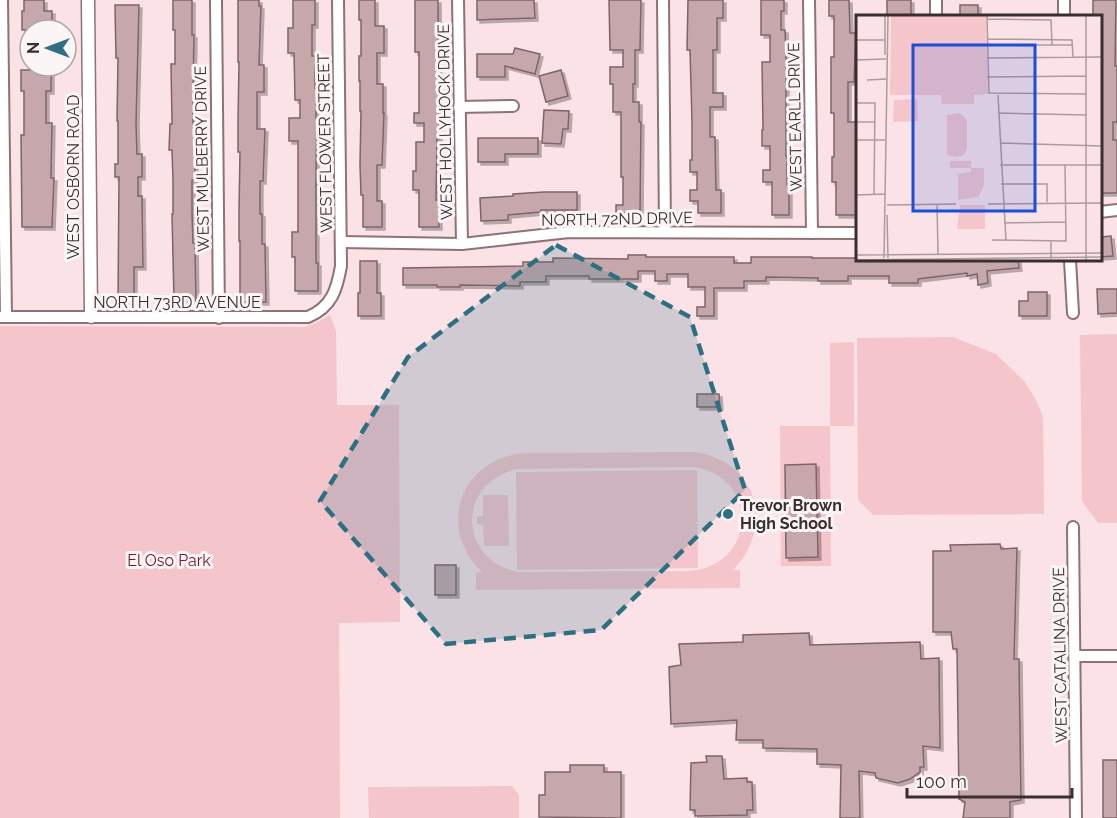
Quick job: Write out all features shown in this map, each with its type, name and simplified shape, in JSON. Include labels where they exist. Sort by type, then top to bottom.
[{"type":"street","points":[[3,0],[3,317]]},
{"type":"street","name":"WEST OSBORN ROAD","points":[[88,0],[91,317]]},
{"type":"street","name":"WEST MULBERRY DRIVE","points":[[216,0],[219,318]]},
{"type":"street","name":"WEST FLOWER STREET","points":[[338,0],[341,242],[338,285]]},
{"type":"street","name":"WEST HOLLYHOCK DRIVE","points":[[458,0],[462,243]]},
{"type":"street","points":[[663,0],[665,232]]},
{"type":"street","name":"WEST EARLL DRIVE","points":[[809,0],[812,233]]},
{"type":"street","points":[[459,107],[513,106]]},
{"type":"street","points":[[1102,212],[1117,210]]},
{"type":"street","name":"NORTH 72ND DRIVE","points":[[341,242],[462,243],[569,232],[856,233]]},
{"type":"street","points":[[1070,261],[1073,313]]},
{"type":"street","name":"NORTH 73RD AVENUE","points":[[3,317],[308,317],[327,306],[338,285]]},
{"type":"street","name":"WEST CATALINA DRIVE","points":[[1073,527],[1076,818]]},
{"type":"street","points":[[1075,656],[1117,656]]},
{"type":"highlighted area","points":[[556,245],[690,317],[745,490],[601,630],[446,644],[320,501],[408,357]]},
{"type":"green space","name":"El Oso Park","points":[[330,315],[336,331],[337,405],[399,405],[400,622],[339,623],[340,818],[0,818],[0,326],[305,327]]},
{"type":"green space","points":[[1117,334],[1117,523],[1098,523],[1082,501],[1080,335]]},
{"type":"green space","points":[[953,337],[996,354],[1025,382],[1036,400],[1043,417],[1044,514],[873,515],[858,500],[857,338]]},
{"type":"green space","points":[[854,342],[854,426],[830,426],[830,343]]},
{"type":"green space","points":[[780,426],[830,426],[831,566],[781,566]]},
{"type":"green space","points":[[694,452],[716,458],[733,468],[745,481],[753,497],[756,515],[754,534],[746,553],[733,570],[740,570],[740,588],[476,590],[476,573],[482,572],[468,554],[460,536],[458,516],[462,498],[471,481],[484,468],[503,458],[525,453]],"holes":[[[692,467],[714,473],[730,486],[739,502],[742,519],[738,537],[729,553],[713,565],[691,571],[518,572],[498,564],[484,552],[475,537],[472,520],[475,504],[483,489],[497,477],[517,469]]]},
{"type":"green space","points":[[697,470],[698,568],[517,570],[516,472]]},
{"type":"green space","points":[[483,495],[508,495],[509,546],[484,546],[483,525],[477,524],[477,517],[483,516]]},
{"type":"green space","points":[[512,786],[519,795],[519,818],[369,818],[368,787]]},
{"type":"building","points":[[24,0],[44,0],[44,11],[52,11],[52,18],[22,18],[22,11],[24,11]]},
{"type":"building","points":[[173,0],[192,0],[195,180],[192,180],[192,213],[196,301],[174,301],[173,180],[172,150],[169,150],[170,124],[172,124],[171,64],[175,64]]},
{"type":"building","points":[[238,0],[259,0],[259,6],[261,6],[259,65],[264,65],[264,92],[257,92],[257,129],[265,129],[263,181],[260,181],[260,214],[262,214],[262,244],[265,244],[266,302],[240,302]]},
{"type":"building","points":[[293,0],[315,0],[312,56],[315,56],[317,118],[316,263],[318,263],[318,291],[295,291],[295,257],[292,257],[292,232],[298,232],[298,141],[289,141],[289,118],[300,118],[300,100],[295,100],[294,53],[288,53],[288,28],[293,28]]},
{"type":"building","points":[[359,0],[375,0],[375,26],[384,26],[384,53],[377,53],[377,84],[383,84],[384,113],[382,165],[377,165],[377,201],[382,201],[382,227],[363,227],[360,165],[361,20],[359,20]]},
{"type":"building","points":[[415,0],[438,0],[439,139],[437,139],[436,200],[439,200],[439,227],[419,227],[419,190],[413,190],[413,171],[416,171],[416,142],[424,142],[424,123],[414,123],[414,113],[419,113],[419,52],[415,52]]},
{"type":"building","points":[[477,0],[534,0],[535,18],[477,20]]},
{"type":"building","points":[[609,0],[641,0],[640,50],[635,50],[635,84],[633,84],[633,102],[639,102],[639,122],[641,122],[640,213],[616,213],[616,205],[623,205],[621,112],[613,112],[613,84],[610,84],[610,67],[623,67],[623,50],[610,50]]},
{"type":"building","points":[[688,0],[723,0],[723,18],[717,18],[717,50],[713,50],[713,93],[723,93],[723,107],[710,107],[710,137],[715,137],[716,190],[721,190],[721,213],[698,213],[698,201],[690,201],[690,190],[697,190],[697,172],[690,172],[692,122],[690,50],[687,50]]},
{"type":"building","points":[[761,0],[784,0],[784,11],[781,11],[781,30],[785,30],[786,53],[786,156],[789,215],[772,215],[772,182],[763,182],[763,170],[770,170],[770,146],[762,146],[762,62],[770,62],[770,35],[761,35]]},
{"type":"building","points":[[829,0],[849,0],[850,33],[856,33],[854,82],[848,82],[848,122],[856,122],[856,215],[836,215],[836,182],[832,182],[834,113],[831,113],[834,16],[829,16]]},
{"type":"building","points":[[887,0],[911,0],[911,15],[887,15]]},
{"type":"building","points":[[1093,0],[1116,0],[1117,122],[1113,122],[1113,140],[1117,140],[1117,193],[1102,193],[1102,15],[1093,15]]},
{"type":"building","points":[[115,5],[139,5],[136,124],[137,154],[142,154],[142,177],[138,177],[138,196],[142,196],[143,267],[134,267],[134,301],[118,301],[119,177],[115,177],[115,164],[118,164],[118,58],[116,58]]},
{"type":"building","points":[[960,5],[978,5],[978,15],[960,15]]},
{"type":"building","points":[[515,48],[540,54],[535,74],[505,66],[505,77],[477,77],[477,54],[513,54]]},
{"type":"building","points":[[561,70],[568,96],[546,102],[539,76]]},
{"type":"building","points":[[21,78],[51,78],[51,91],[46,91],[46,123],[52,123],[51,178],[54,178],[52,227],[22,227],[21,135],[24,135],[24,91],[21,91]]},
{"type":"building","points":[[544,110],[569,111],[568,129],[563,129],[561,144],[542,143]]},
{"type":"building","points":[[478,138],[538,138],[538,154],[505,154],[505,162],[478,162]]},
{"type":"building","points":[[544,192],[577,192],[577,210],[541,210],[541,212],[508,215],[508,220],[481,221],[480,198]]},
{"type":"building","points":[[1111,236],[1113,256],[1102,257],[1102,237]]},
{"type":"building","points":[[628,255],[646,255],[646,257],[734,257],[734,263],[751,263],[751,257],[856,258],[856,261],[1018,261],[1019,268],[987,271],[988,283],[978,285],[977,274],[967,276],[967,273],[918,279],[918,283],[889,283],[889,276],[848,276],[848,281],[766,277],[766,281],[744,281],[744,288],[714,288],[714,316],[697,316],[697,307],[705,307],[705,287],[688,287],[688,274],[667,274],[667,281],[655,281],[655,271],[638,271],[638,279],[546,276],[546,282],[520,282],[520,286],[403,285],[403,268],[523,266],[523,262],[553,262],[553,258],[628,259]]},
{"type":"building","points":[[360,261],[377,261],[377,293],[381,293],[381,316],[358,316]]},
{"type":"building","points":[[1097,289],[1117,289],[1117,313],[1098,314]]},
{"type":"building","points":[[1028,292],[1047,292],[1047,316],[1019,316],[1019,301],[1028,301]]},
{"type":"building","points":[[697,394],[719,394],[720,407],[697,407]]},
{"type":"building","points":[[816,464],[818,557],[786,558],[785,465]]},
{"type":"building","points":[[1000,544],[1001,549],[1017,548],[1014,659],[1019,659],[1021,800],[1010,802],[1010,818],[963,818],[965,802],[959,799],[957,649],[953,649],[951,632],[933,632],[933,551],[951,551],[950,545]]},
{"type":"building","points":[[435,565],[456,565],[456,595],[435,595]]},
{"type":"building","points":[[809,633],[810,645],[920,642],[921,659],[939,658],[940,748],[923,746],[924,767],[920,767],[920,772],[910,779],[898,783],[876,778],[875,773],[859,771],[860,818],[840,818],[841,765],[817,764],[817,749],[763,748],[763,740],[736,740],[737,720],[671,724],[669,667],[681,665],[679,644],[743,642],[743,635]]},
{"type":"building","points":[[706,756],[722,756],[724,779],[747,778],[747,782],[752,782],[753,810],[747,810],[747,815],[695,816],[695,810],[690,810],[691,763],[707,762]]},
{"type":"building","points":[[1103,760],[1117,760],[1117,818],[1103,818]]},
{"type":"building","points":[[570,765],[604,765],[604,772],[621,772],[621,818],[539,817],[539,795],[545,795],[545,772],[570,772]]},
{"type":"place","name":"Trevor Brown High School","points":[[728,514]]}]
